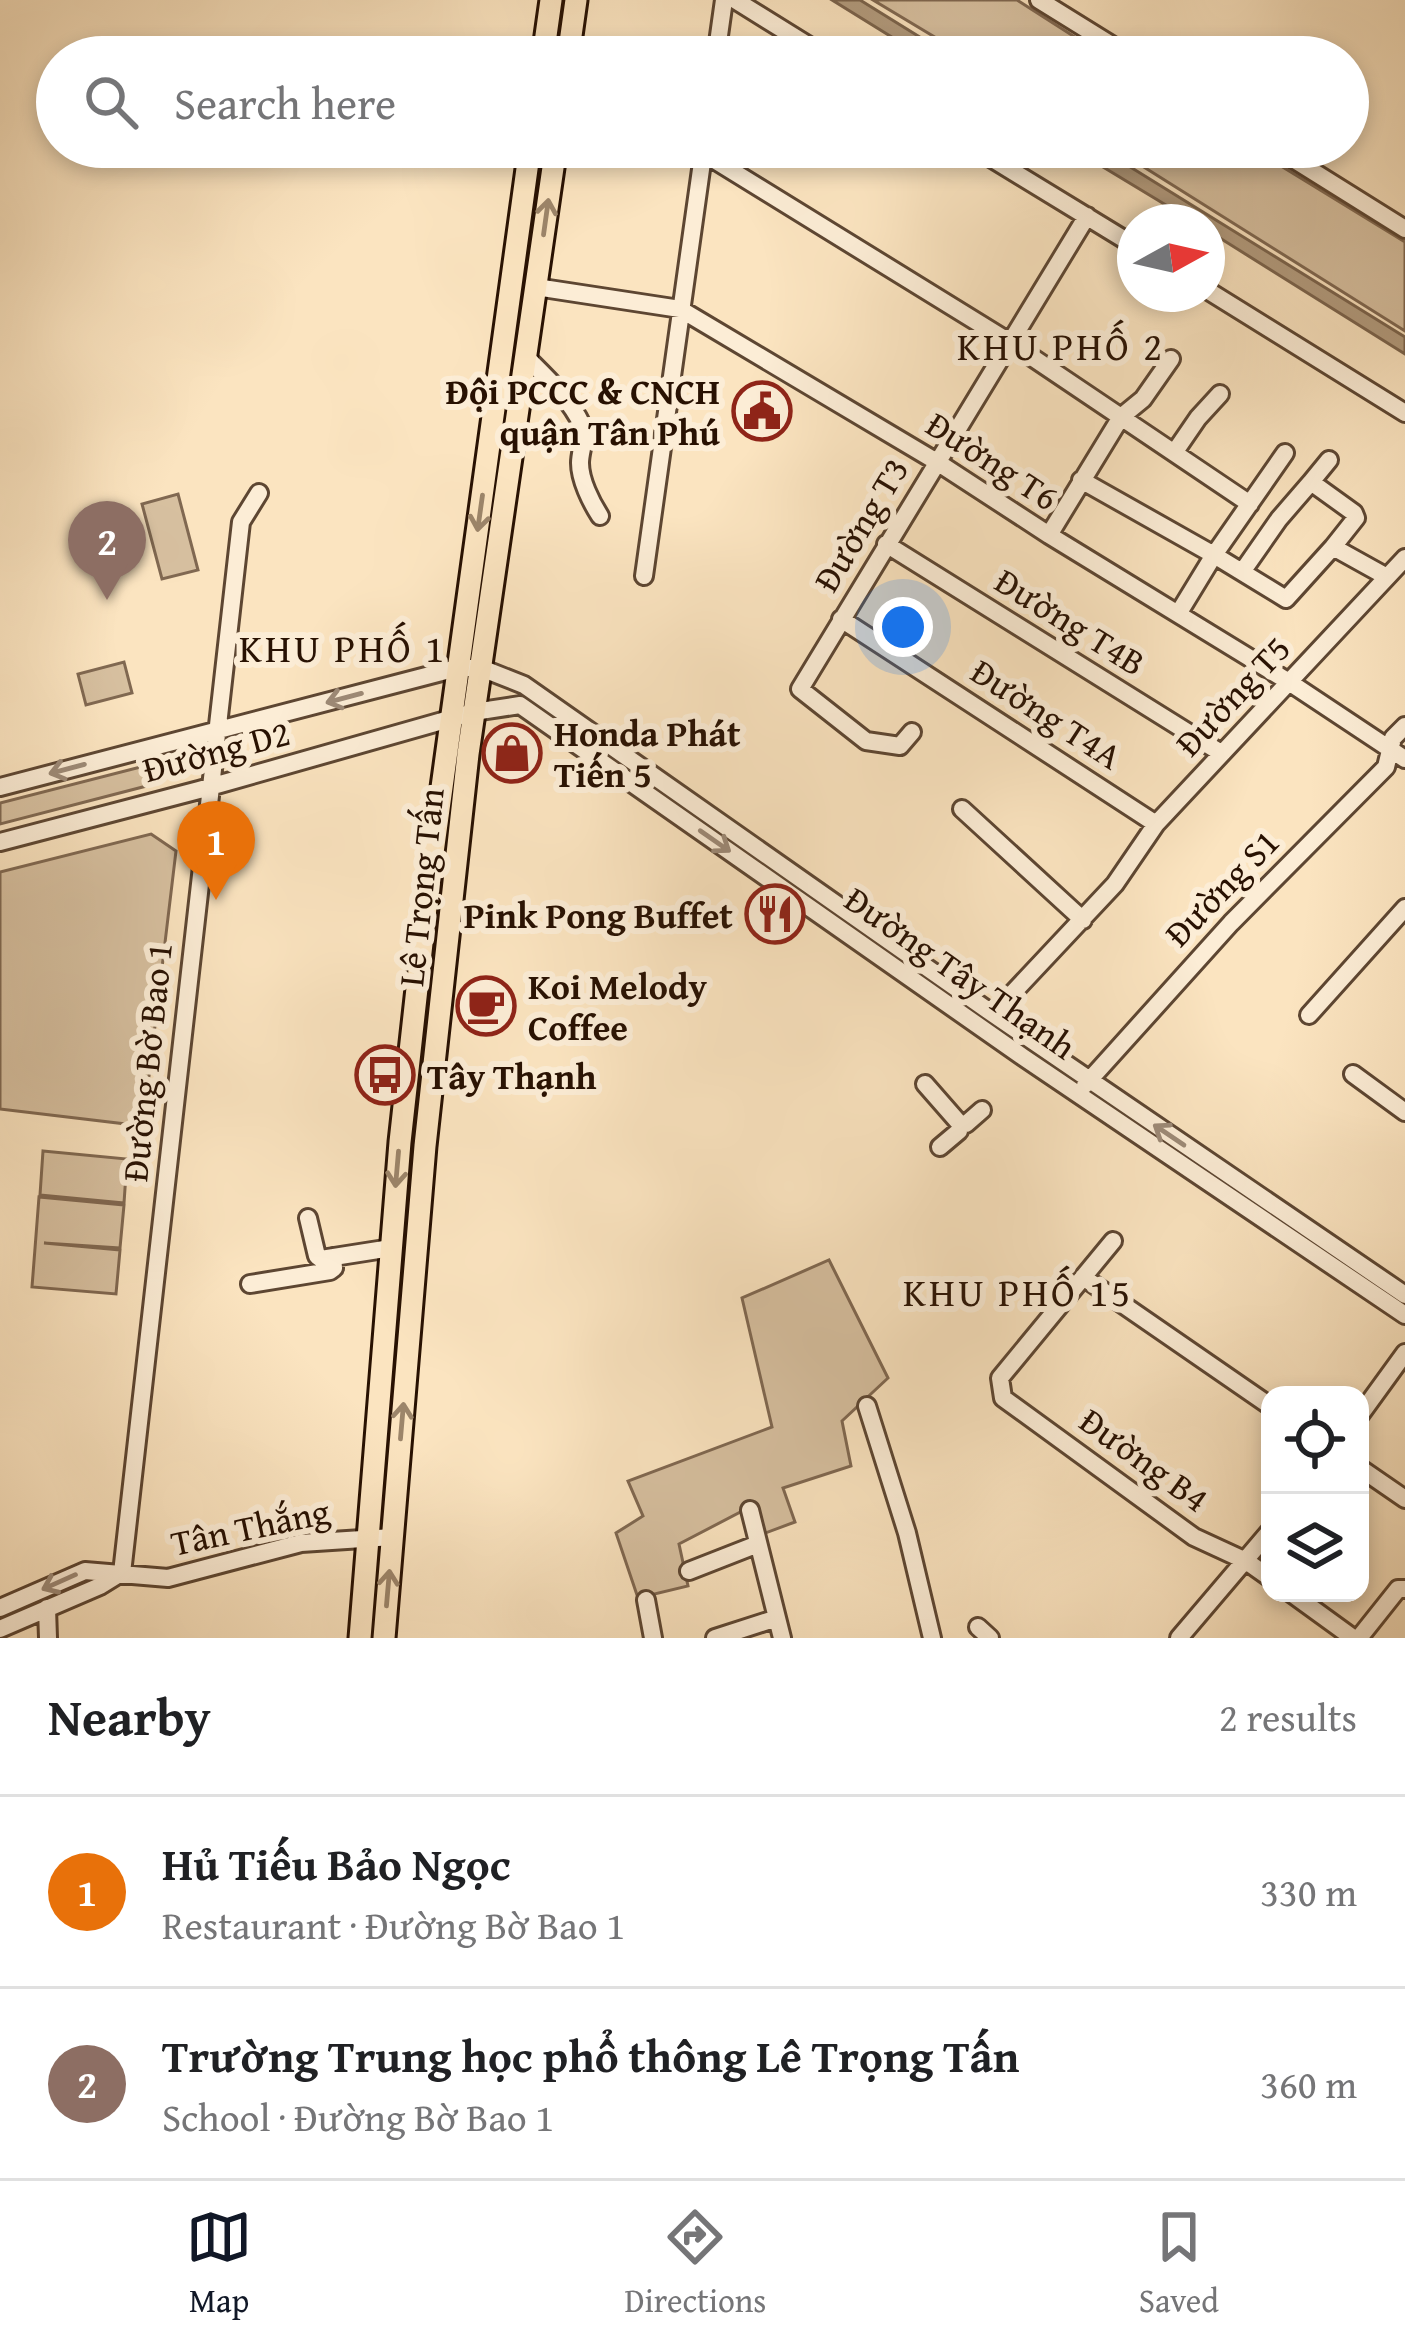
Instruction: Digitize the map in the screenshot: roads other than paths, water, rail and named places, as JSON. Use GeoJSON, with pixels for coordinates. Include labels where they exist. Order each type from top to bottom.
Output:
{"type":"FeatureCollection","features":[{"type":"Feature","properties":{"kind":"main road"},"geometry":{"type":"LineString","coordinates":[[546,36],[550,0]]}},
{"type":"Feature","properties":{"kind":"main road"},"geometry":{"type":"LineString","coordinates":[[571,36],[576,0]]}},
{"type":"Feature","properties":{"kind":"main road","name":"Lê Trọng Tấn"},"geometry":{"type":"LineString","coordinates":[[360,1638],[402,1119],[449,719],[527,168]]}},
{"type":"Feature","properties":{"kind":"main road","name":"Lê Trọng Tấn"},"geometry":{"type":"LineString","coordinates":[[384,1638],[425,1146],[474,712],[553,168]]}},
{"type":"Feature","properties":{"kind":"main road"},"geometry":{"type":"LineString","coordinates":[[512,284],[536,287]]}},
{"type":"Feature","properties":{"kind":"street"},"geometry":{"type":"LineString","coordinates":[[719,36],[724,0]]}},
{"type":"Feature","properties":{"kind":"street"},"geometry":{"type":"LineString","coordinates":[[735,0],[793,36]]}},
{"type":"Feature","properties":{"kind":"street"},"geometry":{"type":"LineString","coordinates":[[1039,0],[1097,36]]}},
{"type":"Feature","properties":{"kind":"street"},"geometry":{"type":"LineString","coordinates":[[644,576],[701,168]]}},
{"type":"Feature","properties":{"kind":"street"},"geometry":{"type":"LineString","coordinates":[[733,168],[1011,343],[1250,504]]}},
{"type":"Feature","properties":{"kind":"street"},"geometry":{"type":"LineString","coordinates":[[1008,168],[1117,235]]}},
{"type":"Feature","properties":{"kind":"street"},"geometry":{"type":"LineString","coordinates":[[1308,168],[1405,229]]}},
{"type":"Feature","properties":{"kind":"street","name":"Đường T3"},"geometry":{"type":"LineString","coordinates":[[912,732],[900,746],[866,741],[800,689],[1087,216]]}},
{"type":"Feature","properties":{"kind":"street","name":"Đường T6"},"geometry":{"type":"LineString","coordinates":[[536,287],[680,309],[937,462],[1398,754]]}},
{"type":"Feature","properties":{"kind":"street"},"geometry":{"type":"LineString","coordinates":[[1225,301],[1405,412]]}},
{"type":"Feature","properties":{"kind":"street"},"geometry":{"type":"LineString","coordinates":[[526,358],[550,380],[583,427],[580,464],[600,516]]}},
{"type":"Feature","properties":{"kind":"street"},"geometry":{"type":"LineString","coordinates":[[1048,535],[1121,417],[1143,399],[1171,359]]}},
{"type":"Feature","properties":{"kind":"street"},"geometry":{"type":"LineString","coordinates":[[1174,453],[1220,394]]}},
{"type":"Feature","properties":{"kind":"street"},"geometry":{"type":"LineString","coordinates":[[1178,614],[1285,453]]}},
{"type":"Feature","properties":{"kind":"street"},"geometry":{"type":"LineString","coordinates":[[1243,572],[1279,519],[1329,460]]}},
{"type":"Feature","properties":{"kind":"street"},"geometry":{"type":"LineString","coordinates":[[1081,479],[1286,599],[1356,518],[1311,482]]}},
{"type":"Feature","properties":{"kind":"street","name":"Đường Bờ Bao 1"},"geometry":{"type":"LineString","coordinates":[[122,1573],[241,522],[259,493]]}},
{"type":"Feature","properties":{"kind":"street","name":"Đường T4B"},"geometry":{"type":"LineString","coordinates":[[886,544],[1221,753]]}},
{"type":"Feature","properties":{"kind":"street"},"geometry":{"type":"LineString","coordinates":[[1333,547],[1387,578]]}},
{"type":"Feature","properties":{"kind":"street","name":"Đường T5"},"geometry":{"type":"LineString","coordinates":[[993,1014],[1115,884],[1156,824],[1405,558]]}},
{"type":"Feature","properties":{"kind":"street","name":"Đường T4A"},"geometry":{"type":"LineString","coordinates":[[841,619],[1156,824]]}},
{"type":"Feature","properties":{"kind":"street"},"geometry":{"type":"LineString","coordinates":[[457,668],[474,712]]}},
{"type":"Feature","properties":{"kind":"street","name":"Đường D2"},"geometry":{"type":"LineString","coordinates":[[0,787],[457,668],[482,668]]}},
{"type":"Feature","properties":{"kind":"street","name":"Đường Tây Thạnh"},"geometry":{"type":"LineString","coordinates":[[482,668],[524,685],[993,1014],[1084,1087],[1405,1315]]}},
{"type":"Feature","properties":{"kind":"street","name":"Đường Tây Thạnh"},"geometry":{"type":"LineString","coordinates":[[449,719],[520,705],[1084,1087],[1405,1295]]}},
{"type":"Feature","properties":{"kind":"street","name":"Đường D2"},"geometry":{"type":"LineString","coordinates":[[0,842],[449,719]]}},
{"type":"Feature","properties":{"kind":"street","name":"Đường S1"},"geometry":{"type":"LineString","coordinates":[[1084,1087],[1231,922],[1398,754],[1393,738],[1405,726]]}},
{"type":"Feature","properties":{"kind":"street"},"geometry":{"type":"LineString","coordinates":[[962,809],[1083,920]]}},
{"type":"Feature","properties":{"kind":"street"},"geometry":{"type":"LineString","coordinates":[[1309,1015],[1405,908]]}},
{"type":"Feature","properties":{"kind":"street"},"geometry":{"type":"LineString","coordinates":[[1353,1074],[1405,1112]]}},
{"type":"Feature","properties":{"kind":"street"},"geometry":{"type":"LineString","coordinates":[[925,1084],[960,1124],[982,1110]]}},
{"type":"Feature","properties":{"kind":"street"},"geometry":{"type":"LineString","coordinates":[[940,1147],[959,1131],[960,1124]]}},
{"type":"Feature","properties":{"kind":"street"},"geometry":{"type":"LineString","coordinates":[[308,1218],[321,1259],[391,1248]]}},
{"type":"Feature","properties":{"kind":"street"},"geometry":{"type":"LineString","coordinates":[[1113,1241],[1083,1277],[1261,1400]]}},
{"type":"Feature","properties":{"kind":"street"},"geometry":{"type":"LineString","coordinates":[[250,1284],[330,1271],[333,1257]]}},
{"type":"Feature","properties":{"kind":"street","name":"Đường B4"},"geometry":{"type":"LineString","coordinates":[[1083,1277],[1000,1378],[1004,1398],[1194,1537],[1261,1572]]}},
{"type":"Feature","properties":{"kind":"street"},"geometry":{"type":"LineString","coordinates":[[1369,1402],[1405,1352]]}},
{"type":"Feature","properties":{"kind":"street"},"geometry":{"type":"LineString","coordinates":[[867,1406],[908,1533],[932,1638]]}},
{"type":"Feature","properties":{"kind":"street"},"geometry":{"type":"LineString","coordinates":[[1369,1474],[1405,1499]]}},
{"type":"Feature","properties":{"kind":"street"},"geometry":{"type":"LineString","coordinates":[[750,1510],[782,1638]]}},
{"type":"Feature","properties":{"kind":"street","name":"Tân Thắng"},"geometry":{"type":"LineString","coordinates":[[0,1608],[85,1571],[168,1578],[301,1543],[393,1537]]}},
{"type":"Feature","properties":{"kind":"street"},"geometry":{"type":"LineString","coordinates":[[1179,1638],[1261,1542]]}},
{"type":"Feature","properties":{"kind":"street"},"geometry":{"type":"LineString","coordinates":[[689,1571],[758,1544]]}},
{"type":"Feature","properties":{"kind":"street","name":"Tân Thắng"},"geometry":{"type":"LineString","coordinates":[[0,1630],[122,1573]]}},
{"type":"Feature","properties":{"kind":"street"},"geometry":{"type":"LineString","coordinates":[[1304,1602],[1356,1638],[1398,1588],[1405,1589]]}},
{"type":"Feature","properties":{"kind":"street"},"geometry":{"type":"LineString","coordinates":[[646,1600],[653,1638]]}},
{"type":"Feature","properties":{"kind":"street"},"geometry":{"type":"LineString","coordinates":[[47,1608],[49,1638]]}},
{"type":"Feature","properties":{"kind":"street"},"geometry":{"type":"LineString","coordinates":[[715,1638],[777,1618]]}},
{"type":"Feature","properties":{"kind":"place","name":"Đội PCCC & CNCH quận Tân Phú"},"geometry":{"type":"Point","coordinates":[762,411]}},
{"type":"Feature","properties":{"kind":"place","name":"Trường Trung học phổ thông Lê Trọng Tấn"},"geometry":{"type":"Point","coordinates":[107,600]}},
{"type":"Feature","properties":{"kind":"place","name":"Honda Phát Tiến 5"},"geometry":{"type":"Point","coordinates":[512,753]}},
{"type":"Feature","properties":{"kind":"place","name":"Hủ Tiếu Bảo Ngọc"},"geometry":{"type":"Point","coordinates":[216,900]}},
{"type":"Feature","properties":{"kind":"place","name":"Pink Pong Buffet"},"geometry":{"type":"Point","coordinates":[775,914]}},
{"type":"Feature","properties":{"kind":"place","name":"Koi Melody Coffee"},"geometry":{"type":"Point","coordinates":[486,1006]}},
{"type":"Feature","properties":{"kind":"place","name":"Tây Thạnh"},"geometry":{"type":"Point","coordinates":[385,1075]}},
{"type":"Feature","properties":{"kind":"district","name":"KHU PHỐ 2"},"geometry":{"type":"Point","coordinates":[1061,345]}},
{"type":"Feature","properties":{"kind":"district","name":"KHU PHỐ 1"},"geometry":{"type":"Point","coordinates":[343,647]}},
{"type":"Feature","properties":{"kind":"district","name":"KHU PHỐ 15"},"geometry":{"type":"Point","coordinates":[1018,1291]}}]}
